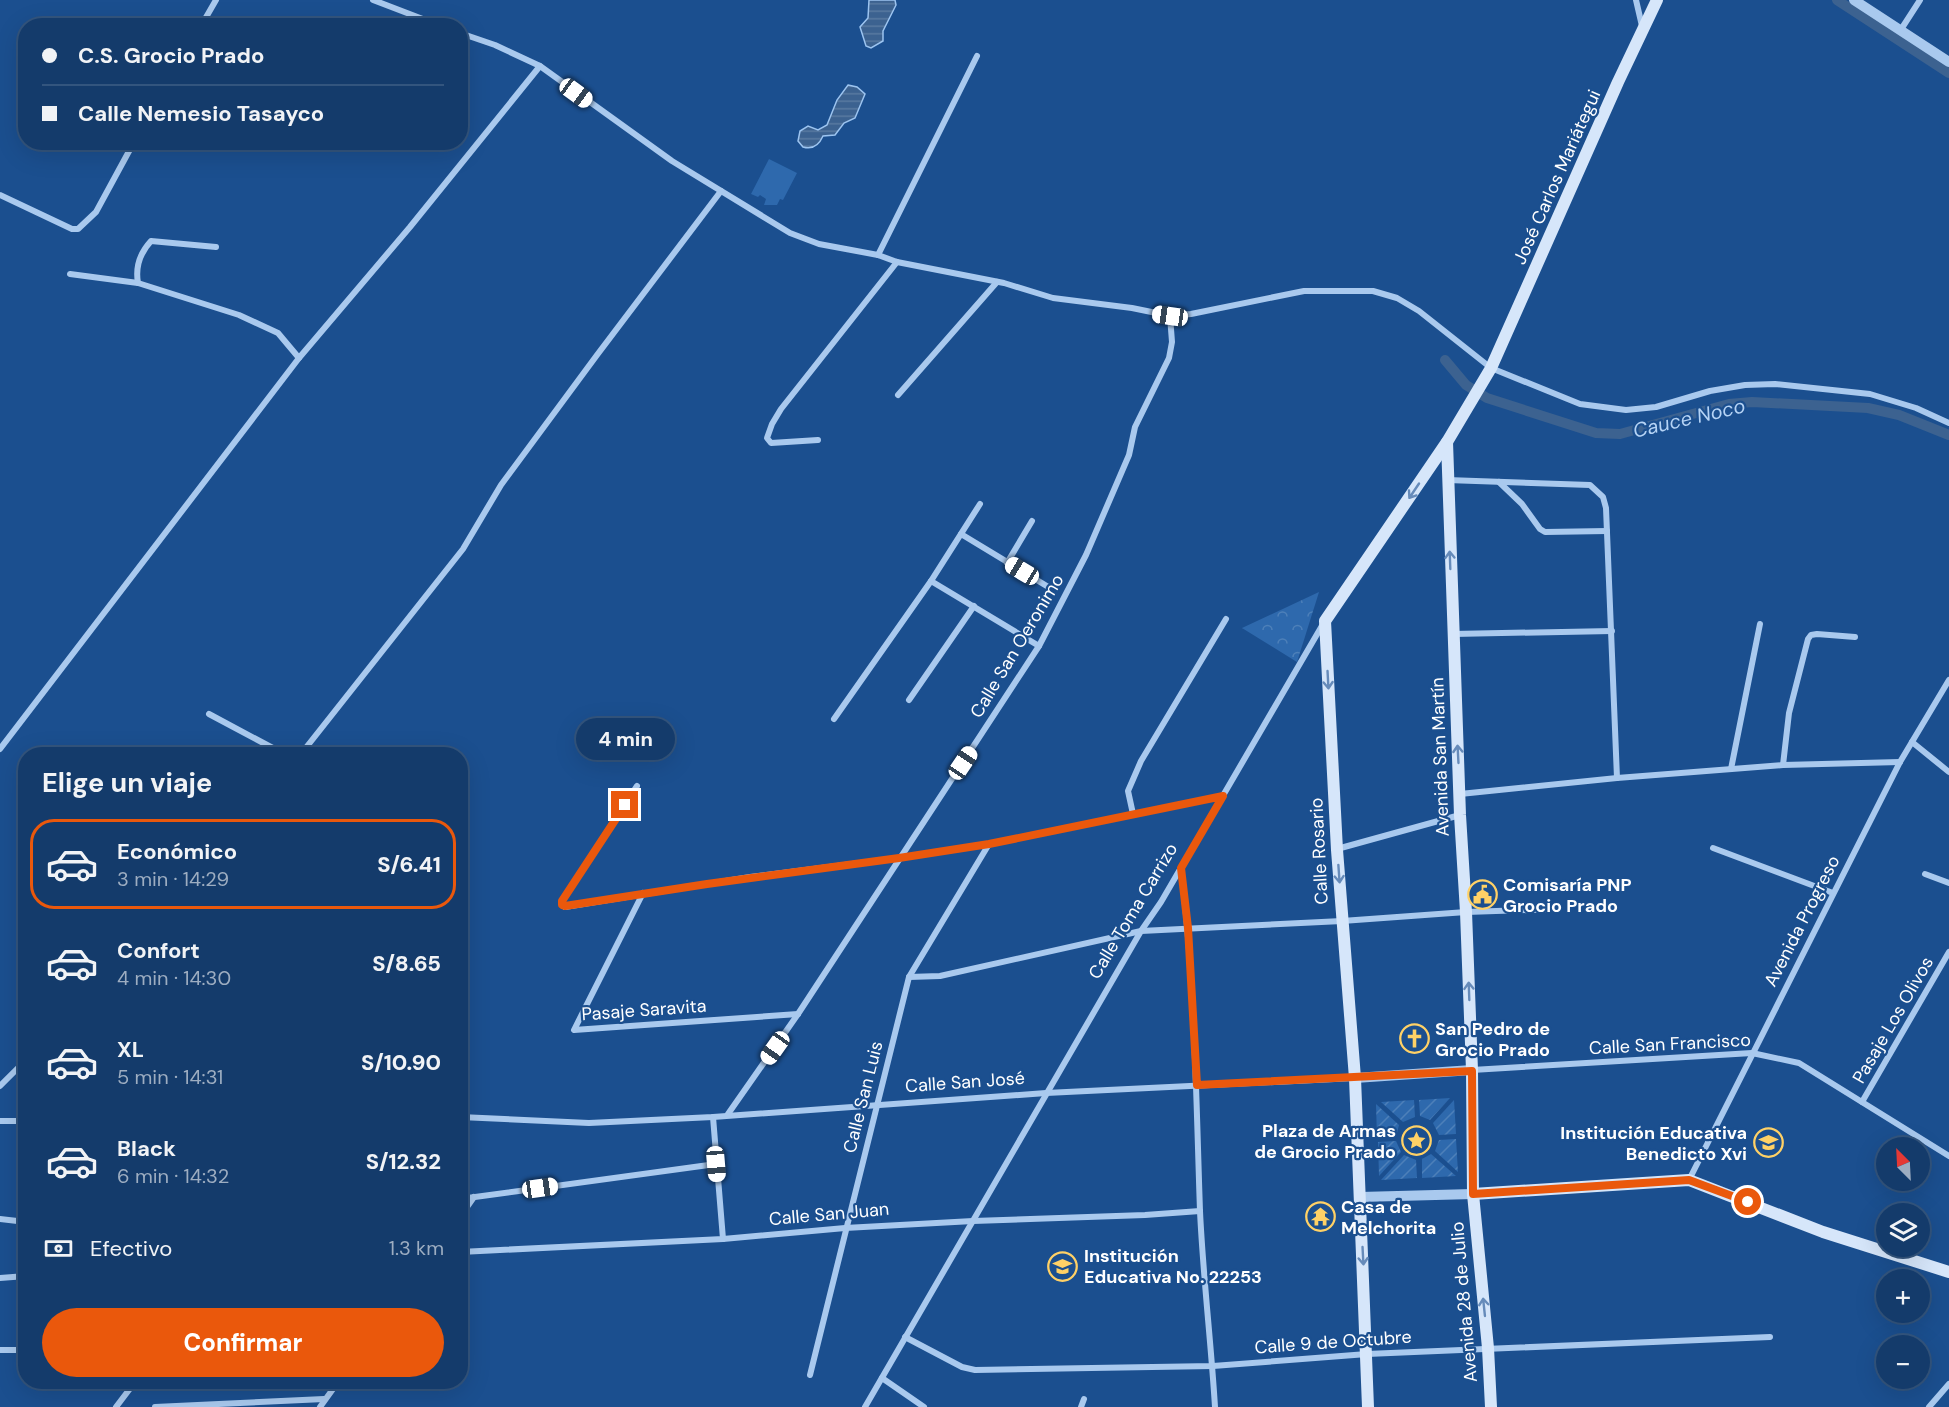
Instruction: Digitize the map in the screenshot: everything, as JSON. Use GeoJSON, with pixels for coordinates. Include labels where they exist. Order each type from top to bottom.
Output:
{"type":"FeatureCollection","features":[{"type":"Feature","properties":{"kind":"main road","name":"José Carlos Mariátegui"},"geometry":{"type":"LineString","coordinates":[[1476,393],[1491,368],[1657,0]]}},
{"type":"Feature","properties":{"kind":"main road","name":"Calle Toma Carrizo"},"geometry":{"type":"LineString","coordinates":[[1325,621],[1447,442],[1476,393]]}},
{"type":"Feature","properties":{"kind":"main road","name":"Avenida San Martín"},"geometry":{"type":"LineString","coordinates":[[1447,442],[1460,815],[1472,1071]]}},
{"type":"Feature","properties":{"kind":"main road","name":"Calle Rosario"},"geometry":{"type":"LineString","coordinates":[[1325,621],[1337,850],[1355,1078],[1368,1407]]}},
{"type":"Feature","properties":{"kind":"main road","name":"Avenida 28 de Julio"},"geometry":{"type":"LineString","coordinates":[[1472,1071],[1473,1194],[1488,1348],[1491,1407]]}},
{"type":"Feature","properties":{"kind":"main road"},"geometry":{"type":"LineString","coordinates":[[1473,1194],[1689,1180],[1823,1232],[1949,1272]]}},
{"type":"Feature","properties":{"kind":"street"},"geometry":{"type":"LineString","coordinates":[[206,18],[216,0]]}},
{"type":"Feature","properties":{"kind":"street"},"geometry":{"type":"LineString","coordinates":[[373,0],[420,18]]}},
{"type":"Feature","properties":{"kind":"street"},"geometry":{"type":"LineString","coordinates":[[1636,0],[1642,30]]}},
{"type":"Feature","properties":{"kind":"street"},"geometry":{"type":"LineString","coordinates":[[1854,0],[1949,62]]}},
{"type":"Feature","properties":{"kind":"street"},"geometry":{"type":"LineString","coordinates":[[1900,31],[1920,0]]}},
{"type":"Feature","properties":{"kind":"street"},"geometry":{"type":"LineString","coordinates":[[468,36],[495,45],[540,66],[672,161],[790,233],[819,244],[997,282],[1053,298],[1132,308],[1170,316],[1191,314],[1304,291],[1373,291],[1396,298],[1419,311],[1491,368],[1580,404],[1626,410],[1656,407],[1710,391],[1775,384],[1870,394],[1916,408],[1949,423]]}},
{"type":"Feature","properties":{"kind":"street"},"geometry":{"type":"LineString","coordinates":[[878,255],[977,56]]}},
{"type":"Feature","properties":{"kind":"street"},"geometry":{"type":"LineString","coordinates":[[0,749],[299,358],[410,227],[540,66]]}},
{"type":"Feature","properties":{"kind":"street"},"geometry":{"type":"LineString","coordinates":[[0,195],[72,229],[78,229],[96,212],[130,150]]}},
{"type":"Feature","properties":{"kind":"street"},"geometry":{"type":"LineString","coordinates":[[307,747],[463,549],[501,485],[721,191]]}},
{"type":"Feature","properties":{"kind":"street"},"geometry":{"type":"LineString","coordinates":[[138,283],[136,273],[138,261],[151,241],[216,248]]}},
{"type":"Feature","properties":{"kind":"street"},"geometry":{"type":"LineString","coordinates":[[818,440],[771,443],[767,435],[781,409],[897,262]]}},
{"type":"Feature","properties":{"kind":"street"},"geometry":{"type":"LineString","coordinates":[[70,274],[138,283],[239,315],[278,333],[299,358]]}},
{"type":"Feature","properties":{"kind":"street"},"geometry":{"type":"LineString","coordinates":[[898,395],[997,282]]}},
{"type":"Feature","properties":{"kind":"street","name":"Calle San Oeronimo"},"geometry":{"type":"LineString","coordinates":[[728,1114],[798,1014],[1039,646],[1086,555],[1129,455],[1134,427],[1169,358],[1172,346],[1170,316]]}},
{"type":"Feature","properties":{"kind":"street"},"geometry":{"type":"LineString","coordinates":[[1448,480],[1590,485],[1603,497],[1606,508],[1617,778]]}},
{"type":"Feature","properties":{"kind":"street"},"geometry":{"type":"LineString","coordinates":[[1498,482],[1522,504],[1540,529],[1545,532],[1607,531]]}},
{"type":"Feature","properties":{"kind":"street"},"geometry":{"type":"LineString","coordinates":[[834,719],[931,581],[980,504]]}},
{"type":"Feature","properties":{"kind":"street"},"geometry":{"type":"LineString","coordinates":[[1007,563],[1032,520]]}},
{"type":"Feature","properties":{"kind":"street"},"geometry":{"type":"LineString","coordinates":[[961,534],[1050,588]]}},
{"type":"Feature","properties":{"kind":"street"},"geometry":{"type":"LineString","coordinates":[[931,581],[1039,646]]}},
{"type":"Feature","properties":{"kind":"street"},"geometry":{"type":"LineString","coordinates":[[909,700],[974,606]]}},
{"type":"Feature","properties":{"kind":"street"},"geometry":{"type":"LineString","coordinates":[[1133,814],[1128,791],[1141,761],[1226,620]]}},
{"type":"Feature","properties":{"kind":"street","name":"Calle Toma Carrizo"},"geometry":{"type":"LineString","coordinates":[[865,1407],[1046,1093],[1141,931],[1161,902],[1325,621]]}},
{"type":"Feature","properties":{"kind":"street"},"geometry":{"type":"LineString","coordinates":[[1731,769],[1760,624]]}},
{"type":"Feature","properties":{"kind":"street"},"geometry":{"type":"LineString","coordinates":[[1453,634],[1612,631]]}},
{"type":"Feature","properties":{"kind":"street"},"geometry":{"type":"LineString","coordinates":[[1783,765],[1789,713],[1808,639],[1811,635],[1816,634],[1855,637]]}},
{"type":"Feature","properties":{"kind":"street","name":"Avenida Progreso"},"geometry":{"type":"LineString","coordinates":[[1689,1180],[1900,762],[1949,680]]}},
{"type":"Feature","properties":{"kind":"street"},"geometry":{"type":"LineString","coordinates":[[209,714],[271,747]]}},
{"type":"Feature","properties":{"kind":"street"},"geometry":{"type":"LineString","coordinates":[[1912,742],[1949,772]]}},
{"type":"Feature","properties":{"kind":"street"},"geometry":{"type":"LineString","coordinates":[[1460,794],[1617,778],[1783,765],[1900,762]]}},
{"type":"Feature","properties":{"kind":"street"},"geometry":{"type":"LineString","coordinates":[[637,786],[562,901],[562,905],[989,844],[1223,796]]}},
{"type":"Feature","properties":{"kind":"street"},"geometry":{"type":"LineString","coordinates":[[1337,850],[1460,815]]}},
{"type":"Feature","properties":{"kind":"street","name":"Calle San Luis"},"geometry":{"type":"LineString","coordinates":[[810,1375],[909,977],[989,844]]}},
{"type":"Feature","properties":{"kind":"street"},"geometry":{"type":"LineString","coordinates":[[1713,848],[1833,893]]}},
{"type":"Feature","properties":{"kind":"street"},"geometry":{"type":"LineString","coordinates":[[1181,868],[1188,928],[1197,1085],[1203,1269],[1215,1407]]}},
{"type":"Feature","properties":{"kind":"street"},"geometry":{"type":"LineString","coordinates":[[1925,874],[1949,883]]}},
{"type":"Feature","properties":{"kind":"street","name":"Pasaje Saravita"},"geometry":{"type":"LineString","coordinates":[[643,893],[574,1030],[798,1014]]}},
{"type":"Feature","properties":{"kind":"street"},"geometry":{"type":"LineString","coordinates":[[909,977],[940,976],[1141,931],[1466,912],[1558,909]]}},
{"type":"Feature","properties":{"kind":"street","name":"Pasaje Los Olivos"},"geometry":{"type":"LineString","coordinates":[[1862,1102],[1949,952]]}},
{"type":"Feature","properties":{"kind":"street","name":"Calle San Francisco"},"geometry":{"type":"LineString","coordinates":[[1472,1071],[1752,1053],[1799,1063],[1949,1156]]}},
{"type":"Feature","properties":{"kind":"street"},"geometry":{"type":"LineString","coordinates":[[0,1086],[18,1068]]}},
{"type":"Feature","properties":{"kind":"street","name":"Calle San José"},"geometry":{"type":"LineString","coordinates":[[468,1117],[589,1123],[713,1117],[728,1114],[1046,1093],[1472,1071]]}},
{"type":"Feature","properties":{"kind":"street"},"geometry":{"type":"LineString","coordinates":[[713,1117],[723,1239]]}},
{"type":"Feature","properties":{"kind":"street"},"geometry":{"type":"LineString","coordinates":[[0,1121],[18,1121]]}},
{"type":"Feature","properties":{"kind":"street"},"geometry":{"type":"LineString","coordinates":[[468,1197],[716,1164]]}},
{"type":"Feature","properties":{"kind":"street"},"geometry":{"type":"LineString","coordinates":[[1360,1197],[1473,1194]]}},
{"type":"Feature","properties":{"kind":"street"},"geometry":{"type":"LineString","coordinates":[[468,1205],[474,1197]]}},
{"type":"Feature","properties":{"kind":"street","name":"Calle San Juan"},"geometry":{"type":"LineString","coordinates":[[468,1252],[723,1239],[845,1228],[1200,1211]]}},
{"type":"Feature","properties":{"kind":"street"},"geometry":{"type":"LineString","coordinates":[[0,1219],[18,1221]]}},
{"type":"Feature","properties":{"kind":"street"},"geometry":{"type":"LineString","coordinates":[[0,1278],[18,1276]]}},
{"type":"Feature","properties":{"kind":"street","name":"Calle 9 de Octubre"},"geometry":{"type":"LineString","coordinates":[[905,1337],[962,1367],[975,1370],[1213,1366],[1367,1353],[1770,1337]]}},
{"type":"Feature","properties":{"kind":"street"},"geometry":{"type":"LineString","coordinates":[[0,1350],[18,1350]]}},
{"type":"Feature","properties":{"kind":"street"},"geometry":{"type":"LineString","coordinates":[[882,1378],[924,1407]]}},
{"type":"Feature","properties":{"kind":"street"},"geometry":{"type":"LineString","coordinates":[[1929,1407],[1949,1384]]}},
{"type":"Feature","properties":{"kind":"street"},"geometry":{"type":"LineString","coordinates":[[116,1407],[130,1389]]}},
{"type":"Feature","properties":{"kind":"street"},"geometry":{"type":"LineString","coordinates":[[320,1407],[332,1389]]}},
{"type":"Feature","properties":{"kind":"street"},"geometry":{"type":"LineString","coordinates":[[155,1407],[324,1399]]}},
{"type":"Feature","properties":{"kind":"street"},"geometry":{"type":"LineString","coordinates":[[1081,1407],[1084,1399]]}},
{"type":"Feature","properties":{"kind":"green space"},"geometry":{"type":"Polygon","coordinates":[[[769,159],[797,173],[783,200],[780,199],[777,205],[764,205],[766,199],[760,195],[758,197],[751,194],[769,159]]]}},
{"type":"Feature","properties":{"kind":"green space"},"geometry":{"type":"Polygon","coordinates":[[[1319,592],[1297,662],[1242,628],[1319,592]]]}},
{"type":"Feature","properties":{"kind":"green space"},"geometry":{"type":"Polygon","coordinates":[[[1450,1098],[1430,1120],[1420,1116],[1419,1100],[1450,1098]]]}},
{"type":"Feature","properties":{"kind":"green space"},"geometry":{"type":"Polygon","coordinates":[[[1414,1100],[1415,1117],[1403,1122],[1381,1102],[1414,1100]]]}},
{"type":"Feature","properties":{"kind":"green space"},"geometry":{"type":"Polygon","coordinates":[[[1454,1100],[1456,1134],[1439,1135],[1433,1123],[1454,1100]]]}},
{"type":"Feature","properties":{"kind":"green space"},"geometry":{"type":"Polygon","coordinates":[[[1376,1104],[1399,1125],[1396,1137],[1377,1138],[1376,1104]]]}},
{"type":"Feature","properties":{"kind":"green space"},"geometry":{"type":"Polygon","coordinates":[[[1456,1139],[1458,1172],[1435,1151],[1439,1140],[1456,1139]]]}},
{"type":"Feature","properties":{"kind":"green space"},"geometry":{"type":"Polygon","coordinates":[[[1396,1141],[1401,1152],[1379,1176],[1378,1142],[1396,1141]]]}},
{"type":"Feature","properties":{"kind":"green space"},"geometry":{"type":"Polygon","coordinates":[[[1431,1154],[1456,1176],[1422,1178],[1422,1159],[1431,1154]]]}},
{"type":"Feature","properties":{"kind":"green space"},"geometry":{"type":"Polygon","coordinates":[[[1404,1155],[1416,1160],[1417,1178],[1381,1180],[1404,1155]]]}},
{"type":"Feature","properties":{"kind":"shaded area"},"geometry":{"type":"Polygon","coordinates":[[[869,0],[895,0],[896,5],[883,31],[883,41],[871,48],[866,46],[860,27],[868,18],[869,0]]]}},
{"type":"Feature","properties":{"kind":"shaded area"},"geometry":{"type":"Polygon","coordinates":[[[848,85],[857,87],[865,94],[855,118],[844,123],[835,135],[823,136],[813,147],[803,147],[798,141],[800,131],[808,126],[818,130],[827,125],[837,100],[848,85]]]}},
{"type":"Feature","properties":{"kind":"waterway"},"geometry":{"type":"LineString","coordinates":[[1837,0],[1949,73]]}},
{"type":"Feature","properties":{"kind":"waterway","name":"Cauce Noco"},"geometry":{"type":"LineString","coordinates":[[1445,360],[1466,385],[1487,398],[1596,433],[1620,434],[1729,404],[1752,402],[1868,408],[1899,415],[1949,435]]}},
{"type":"Feature","properties":{"kind":"place","name":"Comisaría PNP Grocio Prado"},"geometry":{"type":"Point","coordinates":[1482,895]}},
{"type":"Feature","properties":{"kind":"place","name":"San Pedro de Grocio Prado"},"geometry":{"type":"Point","coordinates":[1414,1039]}},
{"type":"Feature","properties":{"kind":"place","name":"Plaza de Armas de Grocio Prado"},"geometry":{"type":"Point","coordinates":[1417,1141]}},
{"type":"Feature","properties":{"kind":"place","name":"Institución Educativa Benedicto Xvi"},"geometry":{"type":"Point","coordinates":[1768,1143]}},
{"type":"Feature","properties":{"kind":"place","name":"Casa de Melchorita"},"geometry":{"type":"Point","coordinates":[1320,1217]}},
{"type":"Feature","properties":{"kind":"place","name":"Institución Educativa No. 22253"},"geometry":{"type":"Point","coordinates":[1063,1266]}},
{"type":"Feature","properties":{"kind":"route"},"geometry":{"type":"LineString","coordinates":[[625,805],[562,901],[562,905],[989,844],[1223,796],[1181,868],[1188,928],[1197,1085],[1472,1071],[1473,1194],[1689,1180],[1748,1202]]}}]}
